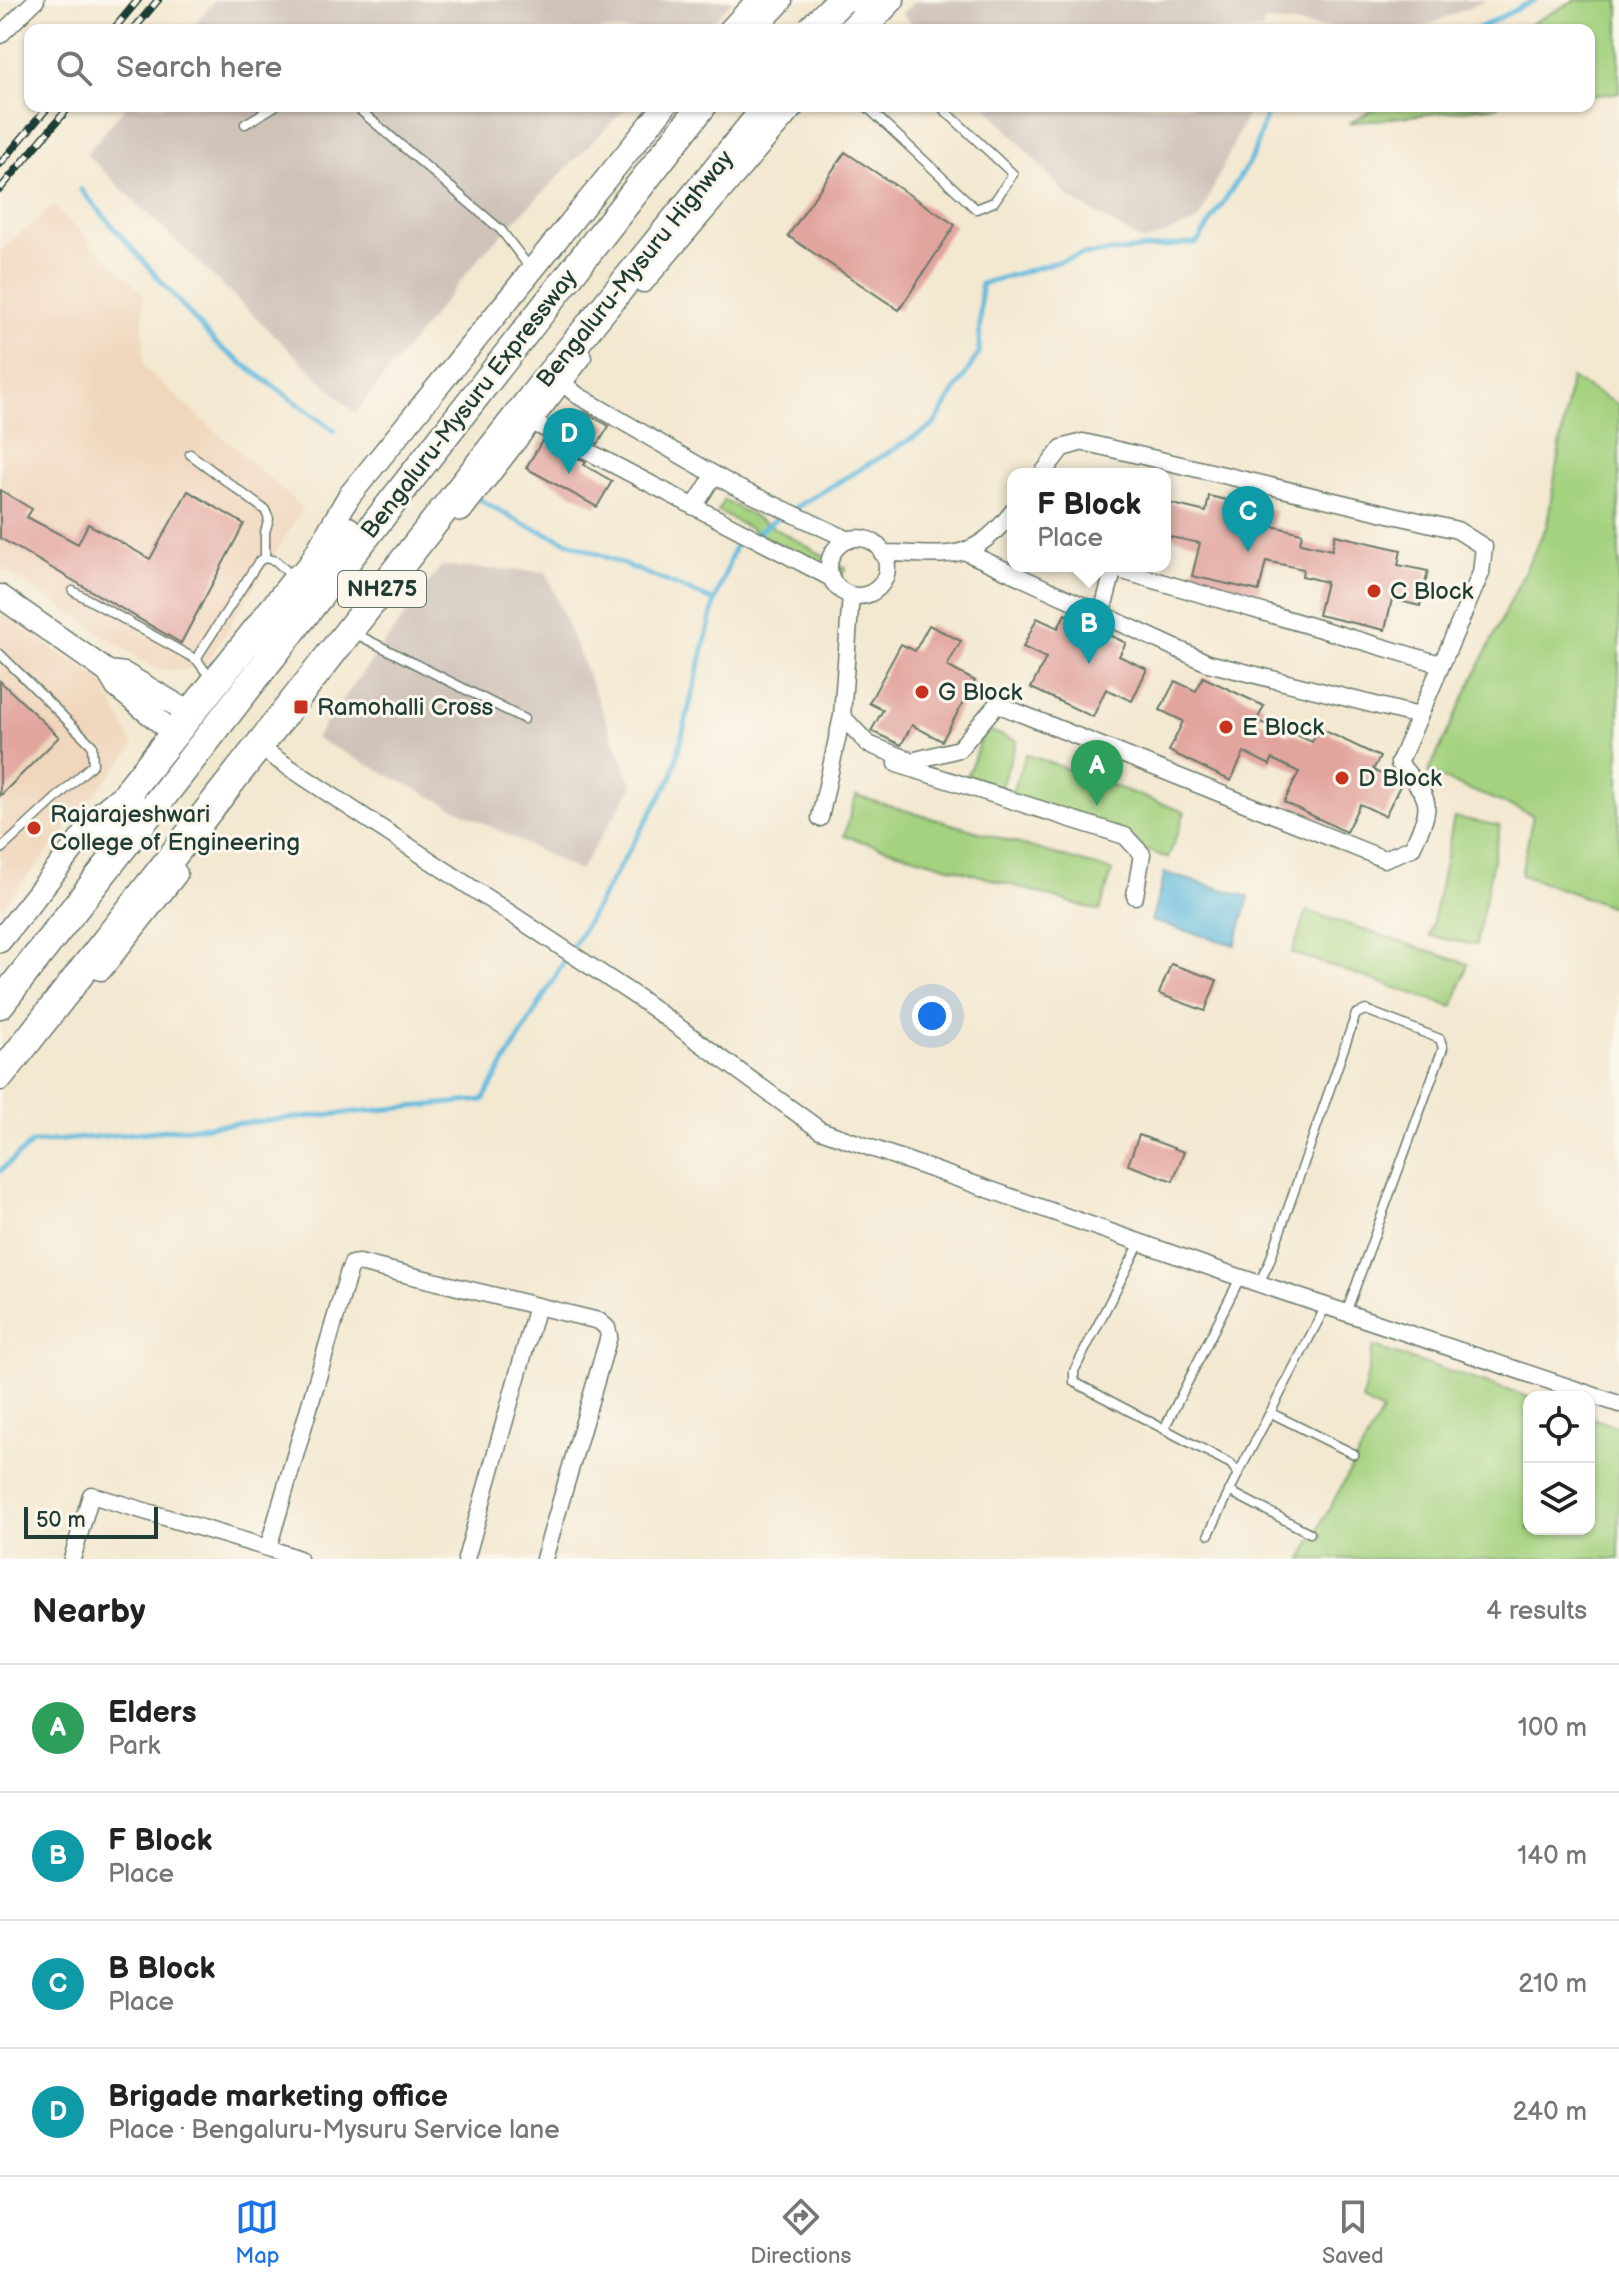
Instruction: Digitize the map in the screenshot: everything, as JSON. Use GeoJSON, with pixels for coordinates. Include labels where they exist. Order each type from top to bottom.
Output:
{"type":"FeatureCollection","features":[{"type":"Feature","properties":{"kind":"highway"},"geometry":{"type":"LineString","coordinates":[[755,24],[778,0]]}},
{"type":"Feature","properties":{"kind":"highway"},"geometry":{"type":"LineString","coordinates":[[772,24],[794,0]]}},
{"type":"Feature","properties":{"kind":"highway"},"geometry":{"type":"LineString","coordinates":[[824,24],[850,12]]}},
{"type":"Feature","properties":{"kind":"highway","name":"Bengaluru-Mysuru Expressway"},"geometry":{"type":"LineString","coordinates":[[0,973],[126,815],[131,788],[182,723],[206,671],[335,548],[590,208],[677,112]]}},
{"type":"Feature","properties":{"kind":"highway","name":"Bengaluru-Mysuru Expressway"},"geometry":{"type":"LineString","coordinates":[[0,1004],[697,112]]}},
{"type":"Feature","properties":{"kind":"highway","name":"NH275"},"geometry":{"type":"LineString","coordinates":[[0,1058],[740,112]]}},
{"type":"Feature","properties":{"kind":"highway","name":"Bengaluru-Mysuru Highway"},"geometry":{"type":"LineString","coordinates":[[0,1076],[552,372],[763,112]]}},
{"type":"Feature","properties":{"kind":"street"},"geometry":{"type":"LineString","coordinates":[[0,35],[36,0]]}},
{"type":"Feature","properties":{"kind":"street"},"geometry":{"type":"LineString","coordinates":[[736,24],[758,0]]}},
{"type":"Feature","properties":{"kind":"street"},"geometry":{"type":"LineString","coordinates":[[850,12],[893,0]]}},
{"type":"Feature","properties":{"kind":"street","name":"Bengaluru-Mysuru Expressway"},"geometry":{"type":"LineString","coordinates":[[302,577],[349,496],[530,269],[590,208],[661,112]]}},
{"type":"Feature","properties":{"kind":"street","name":"NH275"},"geometry":{"type":"LineString","coordinates":[[0,1095],[562,382],[737,168],[788,112]]}},
{"type":"Feature","properties":{"kind":"street"},"geometry":{"type":"LineString","coordinates":[[532,422],[831,578],[842,592],[860,596],[877,588],[886,571],[882,553],[868,540],[849,540],[734,486],[577,395],[562,382]]}},
{"type":"Feature","properties":{"kind":"street"},"geometry":{"type":"LineString","coordinates":[[842,716],[868,744],[912,761],[959,749],[997,704],[1384,859],[1412,848],[1428,815],[1425,794],[1399,763],[1481,573],[1484,547],[1457,530],[1083,442],[1062,448],[1047,468]]}},
{"type":"Feature","properties":{"kind":"street"},"geometry":{"type":"LineString","coordinates":[[694,507],[714,475]]}},
{"type":"Feature","properties":{"kind":"street"},"geometry":{"type":"LineString","coordinates":[[968,553],[996,533],[1007,519]]}},
{"type":"Feature","properties":{"kind":"street"},"geometry":{"type":"LineString","coordinates":[[996,533],[1007,536]]}},
{"type":"Feature","properties":{"kind":"street"},"geometry":{"type":"LineString","coordinates":[[831,578],[829,568],[834,551],[849,540]]}},
{"type":"Feature","properties":{"kind":"street"},"geometry":{"type":"LineString","coordinates":[[882,553],[968,553],[1007,570]]}},
{"type":"Feature","properties":{"kind":"street"},"geometry":{"type":"LineString","coordinates":[[1011,572],[1208,663],[1419,716]]}},
{"type":"Feature","properties":{"kind":"street"},"geometry":{"type":"LineString","coordinates":[[1102,612],[1109,572]]}},
{"type":"Feature","properties":{"kind":"street"},"geometry":{"type":"LineString","coordinates":[[1127,572],[1440,664]]}},
{"type":"Feature","properties":{"kind":"street"},"geometry":{"type":"LineString","coordinates":[[820,818],[842,716],[851,595]]}},
{"type":"Feature","properties":{"kind":"street"},"geometry":{"type":"LineString","coordinates":[[0,596],[108,672],[117,687],[182,723]]}},
{"type":"Feature","properties":{"kind":"street"},"geometry":{"type":"LineString","coordinates":[[868,744],[868,755],[1125,836],[1142,854],[1135,896]]}},
{"type":"Feature","properties":{"kind":"street"},"geometry":{"type":"LineString","coordinates":[[269,754],[626,989],[820,1130],[1240,1277],[1619,1404]]}},
{"type":"Feature","properties":{"kind":"street","name":"Bengaluru-Mysuru Expressway"},"geometry":{"type":"LineString","coordinates":[[0,941],[103,811],[131,788]]}},
{"type":"Feature","properties":{"kind":"street"},"geometry":{"type":"LineString","coordinates":[[268,1548],[352,1264],[599,1321],[607,1328],[609,1336],[544,1559]]}},
{"type":"Feature","properties":{"kind":"street"},"geometry":{"type":"LineString","coordinates":[[466,1559],[537,1306]]}},
{"type":"Feature","properties":{"kind":"street"},"geometry":{"type":"LineString","coordinates":[[72,1559],[91,1495],[299,1559]]}},
{"type":"Feature","properties":{"kind":"lane"},"geometry":{"type":"LineString","coordinates":[[245,124],[265,112]]}},
{"type":"Feature","properties":{"kind":"lane"},"geometry":{"type":"LineString","coordinates":[[362,112],[501,230],[530,269]]}},
{"type":"Feature","properties":{"kind":"lane"},"geometry":{"type":"LineString","coordinates":[[872,112],[976,209],[994,202],[1013,174],[946,112]]}},
{"type":"Feature","properties":{"kind":"lane"},"geometry":{"type":"LineString","coordinates":[[190,454],[265,510],[269,519],[263,544],[265,558]]}},
{"type":"Feature","properties":{"kind":"lane"},"geometry":{"type":"LineString","coordinates":[[265,558],[302,577]]}},
{"type":"Feature","properties":{"kind":"lane"},"geometry":{"type":"LineString","coordinates":[[73,591],[206,671],[254,568],[265,558]]}},
{"type":"Feature","properties":{"kind":"lane"},"geometry":{"type":"LineString","coordinates":[[360,636],[524,719]]}},
{"type":"Feature","properties":{"kind":"lane"},"geometry":{"type":"LineString","coordinates":[[0,654],[92,745],[95,754],[93,764],[0,850]]}},
{"type":"Feature","properties":{"kind":"lane"},"geometry":{"type":"LineString","coordinates":[[1258,1283],[1269,1263],[1356,1014],[1366,1010],[1440,1039],[1443,1048],[1346,1313]]}},
{"type":"Feature","properties":{"kind":"lane"},"geometry":{"type":"LineString","coordinates":[[1140,1242],[1074,1371],[1074,1382],[1231,1464],[1238,1474]]}},
{"type":"Feature","properties":{"kind":"lane"},"geometry":{"type":"LineString","coordinates":[[1164,1429],[1240,1277]]}},
{"type":"Feature","properties":{"kind":"lane"},"geometry":{"type":"LineString","coordinates":[[1209,1534],[1326,1306]]}},
{"type":"Feature","properties":{"kind":"lane"},"geometry":{"type":"LineString","coordinates":[[1271,1413],[1354,1454]]}},
{"type":"Feature","properties":{"kind":"lane"},"geometry":{"type":"LineString","coordinates":[[1229,1491],[1310,1533]]}},
{"type":"Feature","properties":{"kind":"shaded area"},"geometry":{"type":"Polygon","coordinates":[[[215,0],[733,0],[710,24],[195,24],[215,0]]]}},
{"type":"Feature","properties":{"kind":"shaded area"},"geometry":{"type":"Polygon","coordinates":[[[917,0],[1487,0],[1430,24],[1291,24],[1264,21],[1264,24],[912,24],[902,13],[917,0]]]}},
{"type":"Feature","properties":{"kind":"shaded area"},"geometry":{"type":"Polygon","coordinates":[[[121,112],[622,112],[483,253],[355,413],[86,154],[121,112]]]}},
{"type":"Feature","properties":{"kind":"shaded area"},"geometry":{"type":"Polygon","coordinates":[[[991,112],[1248,112],[1198,221],[1144,242],[1068,197],[991,112]]]}},
{"type":"Feature","properties":{"kind":"shaded area"},"geometry":{"type":"Polygon","coordinates":[[[53,206],[143,293],[144,368],[303,508],[206,665],[186,670],[157,670],[0,567],[0,251],[53,206]]]}},
{"type":"Feature","properties":{"kind":"shaded area"},"geometry":{"type":"Polygon","coordinates":[[[441,566],[546,572],[633,787],[579,871],[315,738],[441,566]]]}},
{"type":"Feature","properties":{"kind":"shaded area","name":"Rajarajeshwari College of Engineering"},"geometry":{"type":"Polygon","coordinates":[[[0,612],[103,682],[134,747],[0,910],[0,612]]]}},
{"type":"Feature","properties":{"kind":"green space"},"geometry":{"type":"Polygon","coordinates":[[[1575,0],[1619,0],[1619,92],[1595,95],[1595,24],[1531,24],[1575,0]]]}},
{"type":"Feature","properties":{"kind":"green space"},"geometry":{"type":"Polygon","coordinates":[[[1369,112],[1446,112],[1349,123],[1369,112]]]}},
{"type":"Feature","properties":{"kind":"green space"},"geometry":{"type":"Polygon","coordinates":[[[1571,378],[1619,405],[1619,909],[1521,875],[1533,815],[1428,773],[1547,525],[1571,378]]]}},
{"type":"Feature","properties":{"kind":"green space"},"geometry":{"type":"Polygon","coordinates":[[[724,500],[846,568],[840,579],[718,511],[724,500]]]}},
{"type":"Feature","properties":{"kind":"green space"},"geometry":{"type":"Polygon","coordinates":[[[985,729],[1017,741],[1000,789],[967,777],[985,729]]]}},
{"type":"Feature","properties":{"kind":"green space"},"geometry":{"type":"Polygon","coordinates":[[[1026,754],[1185,812],[1168,858],[1009,800],[1026,754]]]}},
{"type":"Feature","properties":{"kind":"green space"},"geometry":{"type":"Polygon","coordinates":[[[856,796],[1112,871],[1100,911],[844,836],[856,796]]]}},
{"type":"Feature","properties":{"kind":"green space"},"geometry":{"type":"Polygon","coordinates":[[[1454,817],[1500,826],[1476,945],[1430,936],[1454,817]]]}},
{"type":"Feature","properties":{"kind":"green space"},"geometry":{"type":"Polygon","coordinates":[[[1307,911],[1468,964],[1453,1007],[1292,953],[1307,911]]]}},
{"type":"Feature","properties":{"kind":"green space"},"geometry":{"type":"Polygon","coordinates":[[[1373,1347],[1523,1395],[1523,1535],[1595,1535],[1595,1419],[1619,1427],[1619,1559],[1302,1559],[1382,1412],[1362,1401],[1373,1347]]]}},
{"type":"Feature","properties":{"kind":"water"},"geometry":{"type":"Polygon","coordinates":[[[1165,873],[1249,897],[1235,945],[1151,921],[1165,873]]]}},
{"type":"Feature","properties":{"kind":"building"},"geometry":{"type":"Polygon","coordinates":[[[845,152],[955,225],[899,310],[788,236],[845,152]]]}},
{"type":"Feature","properties":{"kind":"building"},"geometry":{"type":"Polygon","coordinates":[[[584,412],[609,426],[598,444],[571,430],[584,412]]]}},
{"type":"Feature","properties":{"kind":"building"},"geometry":{"type":"Polygon","coordinates":[[[542,441],[586,462],[584,465],[612,481],[597,507],[526,468],[542,441]]]}},
{"type":"Feature","properties":{"kind":"building"},"geometry":{"type":"Polygon","coordinates":[[[0,490],[32,509],[27,517],[78,544],[88,524],[150,559],[188,491],[244,524],[181,643],[0,538],[0,490]]]}},
{"type":"Feature","properties":{"kind":"building"},"geometry":{"type":"Polygon","coordinates":[[[1209,496],[1275,511],[1272,526],[1302,533],[1300,543],[1332,550],[1335,535],[1401,550],[1398,565],[1428,571],[1420,606],[1392,599],[1385,630],[1318,615],[1326,582],[1302,576],[1303,569],[1266,561],[1259,591],[1192,576],[1200,543],[1171,537],[1171,503],[1206,512],[1209,496]]]}},
{"type":"Feature","properties":{"kind":"building"},"geometry":{"type":"Polygon","coordinates":[[[1065,614],[1126,643],[1119,656],[1147,669],[1132,701],[1106,689],[1093,717],[1031,688],[1046,658],[1023,647],[1037,618],[1058,628],[1065,614]]]}},
{"type":"Feature","properties":{"kind":"building","name":"G Block"},"geometry":{"type":"Polygon","coordinates":[[[929,625],[961,641],[947,666],[975,681],[942,741],[912,725],[901,745],[871,731],[883,710],[869,703],[901,644],[915,651],[929,625]]]}},
{"type":"Feature","properties":{"kind":"building"},"geometry":{"type":"Polygon","coordinates":[[[1203,677],[1264,706],[1257,720],[1289,735],[1290,732],[1312,742],[1319,728],[1380,757],[1373,770],[1401,784],[1385,816],[1360,804],[1346,832],[1284,802],[1299,772],[1272,759],[1270,765],[1244,752],[1231,781],[1169,751],[1183,721],[1160,710],[1175,681],[1196,691],[1203,677]]]}},
{"type":"Feature","properties":{"kind":"building"},"geometry":{"type":"Polygon","coordinates":[[[0,681],[59,737],[0,796],[0,681]]]}},
{"type":"Feature","properties":{"kind":"building"},"geometry":{"type":"Polygon","coordinates":[[[1171,964],[1217,980],[1205,1011],[1159,994],[1171,964]]]}},
{"type":"Feature","properties":{"kind":"building"},"geometry":{"type":"Polygon","coordinates":[[[1139,1135],[1184,1152],[1173,1181],[1128,1165],[1139,1135]]]}},
{"type":"Feature","properties":{"kind":"waterway"},"geometry":{"type":"LineString","coordinates":[[1487,24],[1535,0]]}},
{"type":"Feature","properties":{"kind":"waterway"},"geometry":{"type":"LineString","coordinates":[[793,509],[933,426],[979,353],[981,284],[1081,255],[1197,243],[1252,158],[1267,112]]}},
{"type":"Feature","properties":{"kind":"waterway"},"geometry":{"type":"LineString","coordinates":[[81,190],[216,344],[335,431]]}},
{"type":"Feature","properties":{"kind":"waterway"},"geometry":{"type":"LineString","coordinates":[[479,499],[521,523],[715,601]]}},
{"type":"Feature","properties":{"kind":"waterway"},"geometry":{"type":"LineString","coordinates":[[756,533],[784,514]]}},
{"type":"Feature","properties":{"kind":"waterway"},"geometry":{"type":"LineString","coordinates":[[0,1171],[32,1143],[483,1100],[672,777],[715,601],[735,546],[747,538]]}},
{"type":"Feature","properties":{"kind":"railway"},"geometry":{"type":"LineString","coordinates":[[118,24],[138,0]]}},
{"type":"Feature","properties":{"kind":"railway"},"geometry":{"type":"LineString","coordinates":[[138,24],[158,0]]}},
{"type":"Feature","properties":{"kind":"railway"},"geometry":{"type":"LineString","coordinates":[[0,164],[44,112]]}},
{"type":"Feature","properties":{"kind":"railway"},"geometry":{"type":"LineString","coordinates":[[0,189],[65,112]]}},
{"type":"Feature","properties":{"kind":"place","name":"Brigade marketing office"},"geometry":{"type":"Point","coordinates":[569,474]}},
{"type":"Feature","properties":{"kind":"place","name":"B Block"},"geometry":{"type":"Point","coordinates":[1248,552]}},
{"type":"Feature","properties":{"kind":"place","name":"C Block"},"geometry":{"type":"Point","coordinates":[1374,591]}},
{"type":"Feature","properties":{"kind":"place","name":"F Block"},"geometry":{"type":"Point","coordinates":[1089,664]}},
{"type":"Feature","properties":{"kind":"place","name":"G Block"},"geometry":{"type":"Point","coordinates":[922,692]}},
{"type":"Feature","properties":{"kind":"place","name":"Ramohalli Cross"},"geometry":{"type":"Point","coordinates":[301,707]}},
{"type":"Feature","properties":{"kind":"place","name":"E Block"},"geometry":{"type":"Point","coordinates":[1226,727]}},
{"type":"Feature","properties":{"kind":"place","name":"D Block"},"geometry":{"type":"Point","coordinates":[1342,778]}},
{"type":"Feature","properties":{"kind":"place","name":"Elders"},"geometry":{"type":"Point","coordinates":[1097,806]}},
{"type":"Feature","properties":{"kind":"place","name":"Rajarajeshwari College of Engineering"},"geometry":{"type":"Point","coordinates":[34,828]}}]}
